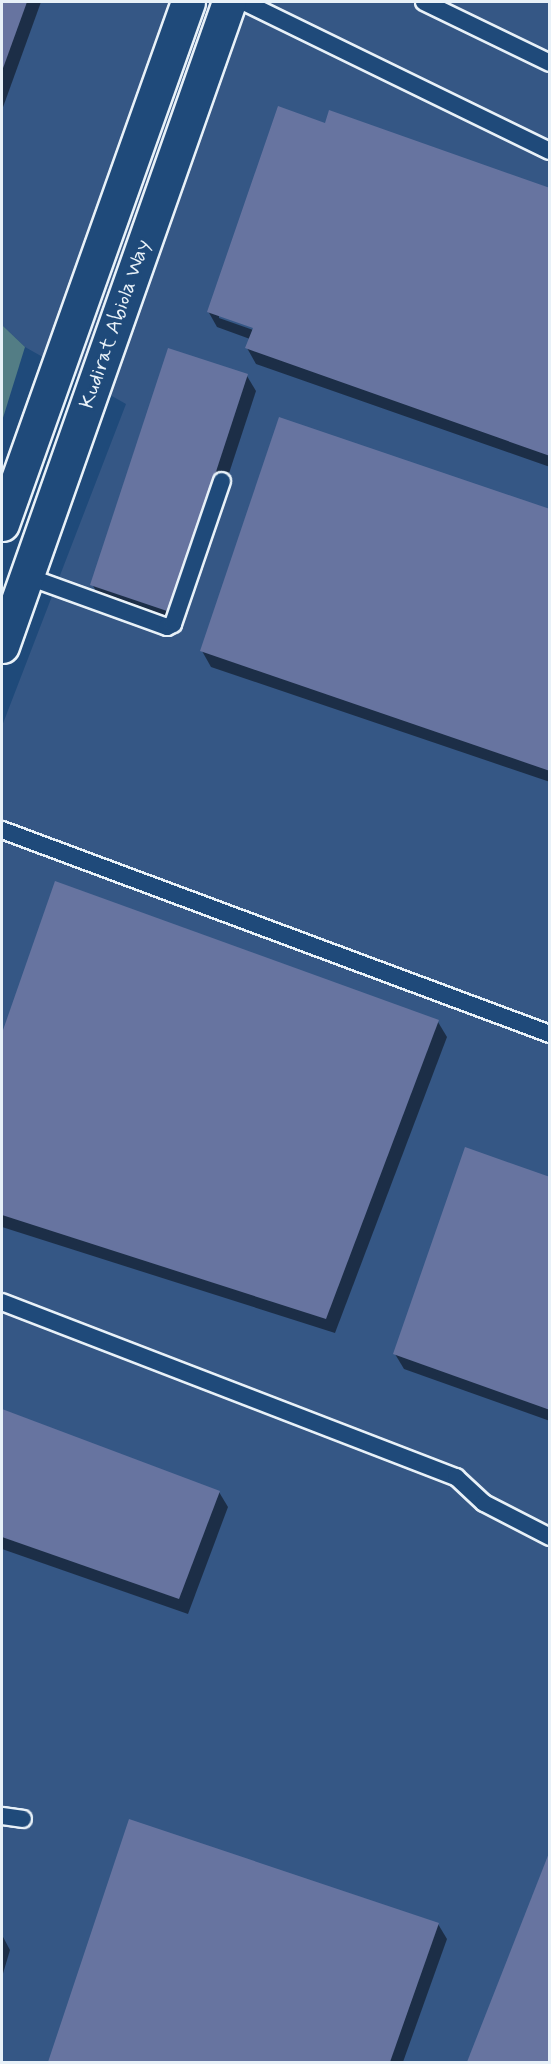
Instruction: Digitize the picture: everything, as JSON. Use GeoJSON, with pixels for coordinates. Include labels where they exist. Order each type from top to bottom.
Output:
{"type":"FeatureCollection","features":[{"type":"Feature","properties":{"kind":"main road","name":"Kudirat Abiola Way"},"geometry":{"type":"LineString","coordinates":[[2,524],[188,2]]}},
{"type":"Feature","properties":{"kind":"main road","name":"Kudirat Abiola Way"},"geometry":{"type":"LineString","coordinates":[[2,646],[229,2]]}},
{"type":"Feature","properties":{"kind":"lane"},"geometry":{"type":"LineString","coordinates":[[244,2],[549,151]]}},
{"type":"Feature","properties":{"kind":"lane"},"geometry":{"type":"LineString","coordinates":[[424,2],[549,63]]}},
{"type":"Feature","properties":{"kind":"lane"},"geometry":{"type":"LineString","coordinates":[[26,576],[167,627],[173,624],[222,481]]}},
{"type":"Feature","properties":{"kind":"lane"},"geometry":{"type":"LineString","coordinates":[[2,830],[549,1034]]}},
{"type":"Feature","properties":{"kind":"lane"},"geometry":{"type":"LineString","coordinates":[[2,1302],[456,1477],[483,1503],[549,1537]]}},
{"type":"Feature","properties":{"kind":"lane"},"geometry":{"type":"LineString","coordinates":[[2,1816],[23,1819]]}},
{"type":"Feature","properties":{"kind":"shaded area"},"geometry":{"type":"Polygon","coordinates":[[[2,2],[549,2],[549,2062],[2,2062],[2,726],[126,404],[25,347],[2,325],[2,2]]]}},
{"type":"Feature","properties":{"kind":"green space"},"geometry":{"type":"Polygon","coordinates":[[[2,325],[25,347],[2,421],[2,325]]]}},
{"type":"Feature","properties":{"kind":"building"},"geometry":{"type":"Polygon","coordinates":[[[2,2],[27,2],[2,71],[2,2]]]}},
{"type":"Feature","properties":{"kind":"building"},"geometry":{"type":"Polygon","coordinates":[[[278,106],[325,123],[329,110],[550,188],[550,456],[245,348],[253,328],[207,312],[278,106]]]}},
{"type":"Feature","properties":{"kind":"building"},"geometry":{"type":"Polygon","coordinates":[[[168,348],[248,374],[170,612],[90,585],[168,348]]]}},
{"type":"Feature","properties":{"kind":"building"},"geometry":{"type":"Polygon","coordinates":[[[279,417],[550,509],[550,771],[200,651],[279,417]]]}},
{"type":"Feature","properties":{"kind":"building"},"geometry":{"type":"Polygon","coordinates":[[[55,881],[439,1020],[326,1319],[2,1215],[2,1033],[55,881]]]}},
{"type":"Feature","properties":{"kind":"building"},"geometry":{"type":"Polygon","coordinates":[[[465,1147],[550,1177],[550,1410],[393,1354],[465,1147]]]}},
{"type":"Feature","properties":{"kind":"building"},"geometry":{"type":"Polygon","coordinates":[[[2,1409],[220,1491],[179,1599],[2,1537],[2,1409]]]}},
{"type":"Feature","properties":{"kind":"building"},"geometry":{"type":"Polygon","coordinates":[[[129,1819],[439,1923],[390,2062],[48,2062],[129,1819]]]}},
{"type":"Feature","properties":{"kind":"building"},"geometry":{"type":"Polygon","coordinates":[[[549,1853],[550,2062],[467,2062],[549,1853]]]}}]}
